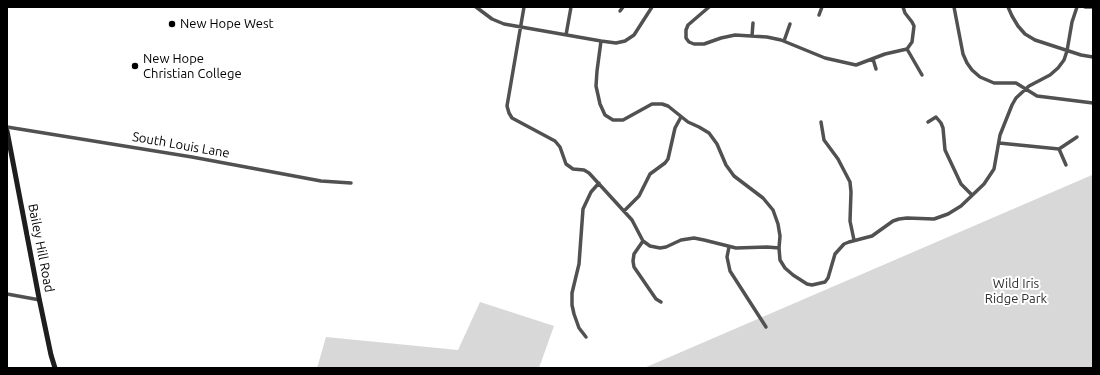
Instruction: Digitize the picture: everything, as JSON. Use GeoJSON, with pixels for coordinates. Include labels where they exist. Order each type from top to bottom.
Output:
{"type":"FeatureCollection","features":[{"type":"Feature","properties":{"kind":"main road","name":"Bailey Hill Road"},"geometry":{"type":"LineString","coordinates":[[7,131],[51,355],[55,368]]}},
{"type":"Feature","properties":{"kind":"street"},"geometry":{"type":"LineString","coordinates":[[476,7],[495,21],[520,28],[601,41],[619,42],[628,39],[637,32],[652,7]]}},
{"type":"Feature","properties":{"kind":"street"},"geometry":{"type":"LineString","coordinates":[[524,7],[508,101],[509,113],[512,118],[555,141],[560,147],[563,159],[567,165],[573,169],[588,172],[624,211],[633,222],[643,241],[650,246],[662,248],[684,240],[698,239],[729,247],[779,248]]}},
{"type":"Feature","properties":{"kind":"street"},"geometry":{"type":"LineString","coordinates":[[566,35],[571,7]]}},
{"type":"Feature","properties":{"kind":"street"},"geometry":{"type":"LineString","coordinates":[[620,11],[623,7]]}},
{"type":"Feature","properties":{"kind":"street"},"geometry":{"type":"LineString","coordinates":[[709,7],[688,25],[686,38],[690,42],[699,45],[727,36],[774,38],[818,56],[851,64],[859,64],[885,54],[907,49],[912,42],[914,26],[903,7]]}},
{"type":"Feature","properties":{"kind":"street"},"geometry":{"type":"LineString","coordinates":[[819,15],[822,7]]}},
{"type":"Feature","properties":{"kind":"street"},"geometry":{"type":"LineString","coordinates":[[954,7],[963,54],[972,70],[980,77],[989,81],[1016,83],[1037,96],[1093,103]]}},
{"type":"Feature","properties":{"kind":"street"},"geometry":{"type":"LineString","coordinates":[[1008,7],[1015,21],[1026,34],[1045,44],[1081,55],[1093,57]]}},
{"type":"Feature","properties":{"kind":"street"},"geometry":{"type":"LineString","coordinates":[[601,41],[596,86],[600,104],[607,117],[615,120],[623,120],[650,105],[657,103],[668,106],[681,117],[702,128],[712,136],[726,164],[734,176],[763,198],[775,215],[780,236],[780,260],[785,268],[797,278],[812,286],[825,282],[828,278],[836,254],[844,244],[872,236],[893,221],[899,219],[934,219],[948,214],[960,206],[984,184],[994,169],[1003,127],[1016,98],[1029,86],[1050,75],[1064,60],[1072,22],[1077,7]]}},
{"type":"Feature","properties":{"kind":"street"},"geometry":{"type":"LineString","coordinates":[[1085,7],[1093,7]]}},
{"type":"Feature","properties":{"kind":"street"},"geometry":{"type":"LineString","coordinates":[[752,36],[753,22]]}},
{"type":"Feature","properties":{"kind":"street"},"geometry":{"type":"LineString","coordinates":[[784,41],[790,24]]}},
{"type":"Feature","properties":{"kind":"street"},"geometry":{"type":"LineString","coordinates":[[907,49],[922,76]]}},
{"type":"Feature","properties":{"kind":"street"},"geometry":{"type":"LineString","coordinates":[[872,59],[876,69]]}},
{"type":"Feature","properties":{"kind":"street"},"geometry":{"type":"LineString","coordinates":[[624,211],[639,196],[649,176],[665,163],[668,158],[675,128],[681,117]]}},
{"type":"Feature","properties":{"kind":"street"},"geometry":{"type":"LineString","coordinates":[[928,122],[936,117],[941,123],[943,128],[945,150],[961,184],[972,195]]}},
{"type":"Feature","properties":{"kind":"street"},"geometry":{"type":"LineString","coordinates":[[821,122],[824,140],[838,160],[850,182],[850,221],[854,240]]}},
{"type":"Feature","properties":{"kind":"street","name":"South Louis Lane"},"geometry":{"type":"LineString","coordinates":[[7,127],[192,156],[321,181],[351,183]]}},
{"type":"Feature","properties":{"kind":"street"},"geometry":{"type":"LineString","coordinates":[[999,143],[1059,149],[1078,138]]}},
{"type":"Feature","properties":{"kind":"street"},"geometry":{"type":"LineString","coordinates":[[1059,149],[1066,165]]}},
{"type":"Feature","properties":{"kind":"street"},"geometry":{"type":"LineString","coordinates":[[586,337],[579,328],[574,314],[572,293],[579,264],[583,209],[588,196],[599,183]]}},
{"type":"Feature","properties":{"kind":"street"},"geometry":{"type":"LineString","coordinates":[[643,241],[634,254],[634,267],[656,299],[660,302]]}},
{"type":"Feature","properties":{"kind":"street"},"geometry":{"type":"LineString","coordinates":[[729,247],[727,257],[730,270],[766,327]]}},
{"type":"Feature","properties":{"kind":"street"},"geometry":{"type":"LineString","coordinates":[[7,294],[40,300]]}},
{"type":"Feature","properties":{"kind":"green space","name":"Wild Iris Ridge Park"},"geometry":{"type":"Polygon","coordinates":[[[1092,175],[1093,368],[644,368],[1092,175]]]}},
{"type":"Feature","properties":{"kind":"green space"},"geometry":{"type":"Polygon","coordinates":[[[480,302],[554,326],[539,368],[317,368],[326,337],[458,350],[480,302]]]}},
{"type":"Feature","properties":{"kind":"place","name":"New Hope West"},"geometry":{"type":"Point","coordinates":[172,24]}},
{"type":"Feature","properties":{"kind":"place","name":"New Hope Christian College"},"geometry":{"type":"Point","coordinates":[135,66]}}]}
